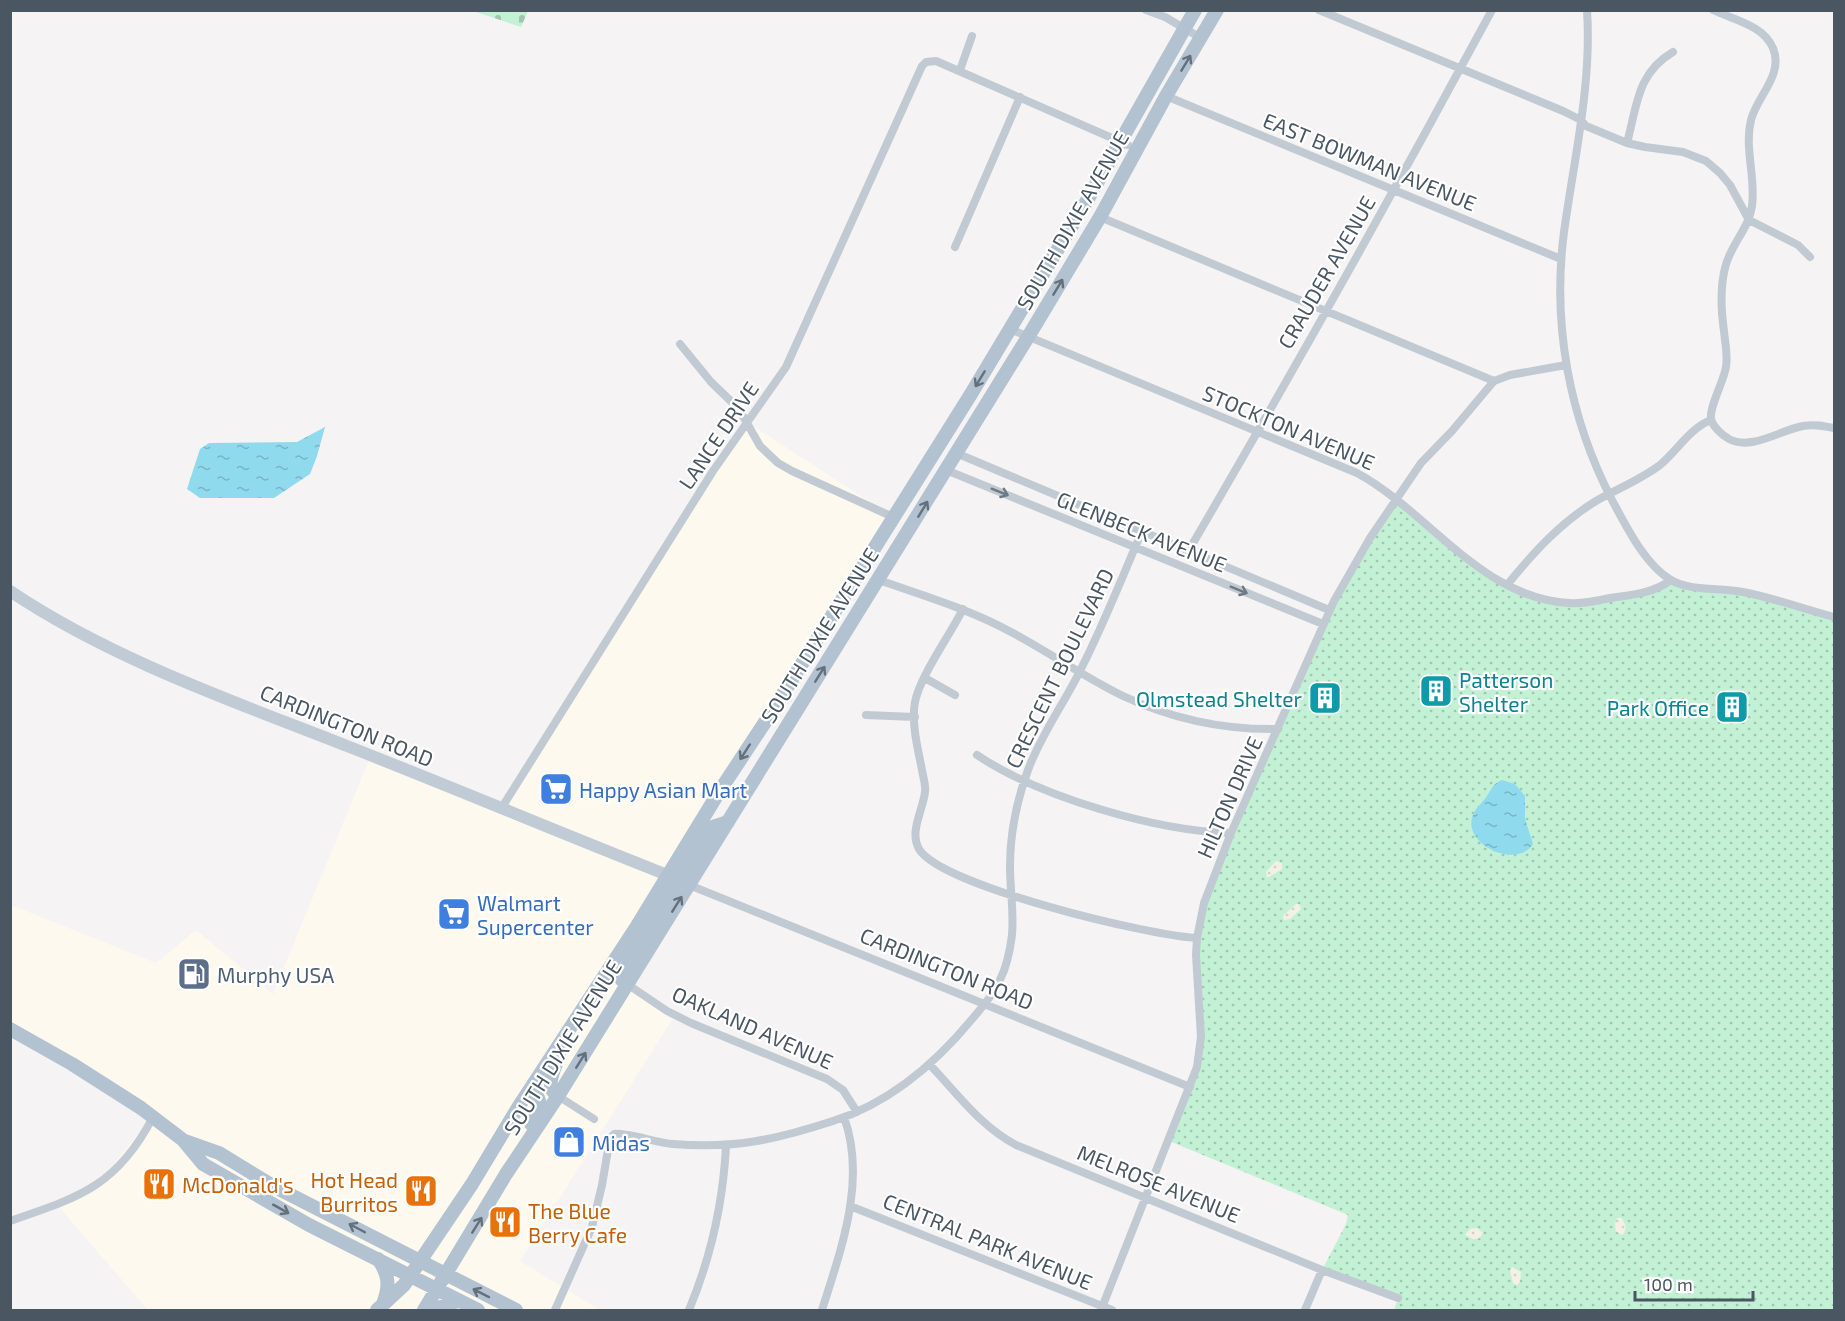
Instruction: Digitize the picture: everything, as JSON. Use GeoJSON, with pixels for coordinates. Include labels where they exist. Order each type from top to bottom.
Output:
{"type":"FeatureCollection","features":[{"type":"Feature","properties":{"kind":"main road","name":"SOUTH DIXIE AVENUE"},"geometry":{"type":"LineString","coordinates":[[424,1311],[506,1174],[558,1096],[645,954],[677,880],[893,517],[1124,143],[1195,10]]}},
{"type":"Feature","properties":{"kind":"main road","name":"SOUTH DIXIE AVENUE"},"geometry":{"type":"LineString","coordinates":[[380,1308],[404,1284],[472,1184],[637,926],[728,822],[1028,337],[1100,217],[1169,91],[1217,10]]}},
{"type":"Feature","properties":{"kind":"main road"},"geometry":{"type":"LineString","coordinates":[[1110,199],[1114,173],[1124,143],[1152,106],[1169,91]]}},
{"type":"Feature","properties":{"kind":"main road"},"geometry":{"type":"LineString","coordinates":[[590,1000],[603,990],[627,984],[621,975],[635,949],[637,926]]}},
{"type":"Feature","properties":{"kind":"main road"},"geometry":{"type":"LineString","coordinates":[[10,1029],[72,1064],[153,1117],[183,1140],[203,1164],[309,1225],[410,1274],[478,1311]]}},
{"type":"Feature","properties":{"kind":"main road"},"geometry":{"type":"LineString","coordinates":[[558,1096],[552,1092],[550,1086],[564,1039]]}},
{"type":"Feature","properties":{"kind":"main road"},"geometry":{"type":"LineString","coordinates":[[506,1174],[523,1136],[539,1110],[538,1096],[531,1089]]}},
{"type":"Feature","properties":{"kind":"main road"},"geometry":{"type":"LineString","coordinates":[[183,1140],[219,1153],[273,1186],[516,1311]]}},
{"type":"Feature","properties":{"kind":"main road"},"geometry":{"type":"LineString","coordinates":[[393,1247],[406,1250],[414,1248],[441,1229]]}},
{"type":"Feature","properties":{"kind":"main road"},"geometry":{"type":"LineString","coordinates":[[378,1259],[386,1270],[388,1278],[387,1294],[380,1308]]}},
{"type":"Feature","properties":{"kind":"main road"},"geometry":{"type":"LineString","coordinates":[[432,1311],[458,1301]]}},
{"type":"Feature","properties":{"kind":"street"},"geometry":{"type":"LineString","coordinates":[[1146,10],[1165,17],[1201,38]]}},
{"type":"Feature","properties":{"kind":"street"},"geometry":{"type":"LineString","coordinates":[[1319,10],[1581,120],[1586,126],[1627,143],[1683,152],[1706,161],[1730,185],[1749,220],[1797,245],[1810,258]]}},
{"type":"Feature","properties":{"kind":"street","name":"CRAUDER AVENUE"},"geometry":{"type":"LineString","coordinates":[[1189,550],[1361,252],[1492,10]]}},
{"type":"Feature","properties":{"kind":"street"},"geometry":{"type":"LineString","coordinates":[[1587,10],[1581,120],[1561,259],[1559,302],[1566,365],[1581,427],[1590,453],[1633,538],[1660,571],[1671,580],[1694,586],[1769,597],[1834,617]]}},
{"type":"Feature","properties":{"kind":"street"},"geometry":{"type":"LineString","coordinates":[[1713,10],[1735,18],[1764,36],[1773,48],[1775,57],[1772,78],[1750,123],[1749,143],[1753,193],[1749,220],[1729,254],[1722,279],[1726,366],[1711,412],[1711,420],[1719,432],[1727,438],[1742,442],[1760,440],[1804,426],[1834,428]]}},
{"type":"Feature","properties":{"kind":"street"},"geometry":{"type":"LineString","coordinates":[[1735,18],[1741,10]]}},
{"type":"Feature","properties":{"kind":"street"},"geometry":{"type":"LineString","coordinates":[[972,36],[960,70],[1124,143]]}},
{"type":"Feature","properties":{"kind":"street"},"geometry":{"type":"LineString","coordinates":[[1627,143],[1644,78],[1654,66],[1673,52]]}},
{"type":"Feature","properties":{"kind":"street","name":"LANCE DRIVE"},"geometry":{"type":"LineString","coordinates":[[501,809],[718,463],[776,382],[795,350],[922,66],[926,62],[936,61],[960,70]]}},
{"type":"Feature","properties":{"kind":"street","name":"EAST BOWMAN AVENUE"},"geometry":{"type":"LineString","coordinates":[[1169,91],[1393,191],[1561,259]]}},
{"type":"Feature","properties":{"kind":"street"},"geometry":{"type":"LineString","coordinates":[[955,247],[1020,97]]}},
{"type":"Feature","properties":{"kind":"street"},"geometry":{"type":"LineString","coordinates":[[1100,217],[1494,381],[1510,375],[1566,365]]}},
{"type":"Feature","properties":{"kind":"street","name":"STOCKTON AVENUE"},"geometry":{"type":"LineString","coordinates":[[1010,329],[1375,482],[1467,558],[1506,585],[1546,599],[1585,603],[1652,591],[1671,580]]}},
{"type":"Feature","properties":{"kind":"street"},"geometry":{"type":"LineString","coordinates":[[680,344],[711,382],[740,410],[760,446],[778,463],[893,517]]}},
{"type":"Feature","properties":{"kind":"street","name":"HILTON DRIVE"},"geometry":{"type":"LineString","coordinates":[[1102,1309],[1197,1067],[1201,1037],[1196,984],[1197,938],[1204,903],[1232,833],[1329,610],[1365,546],[1421,463],[1452,431],[1494,381]]}},
{"type":"Feature","properties":{"kind":"street"},"geometry":{"type":"LineString","coordinates":[[1506,585],[1555,531],[1581,511],[1658,466],[1703,423],[1711,420]]}},
{"type":"Feature","properties":{"kind":"street","name":"GLENBECK AVENUE"},"geometry":{"type":"LineString","coordinates":[[956,453],[1329,610]]}},
{"type":"Feature","properties":{"kind":"street","name":"GLENBECK AVENUE"},"geometry":{"type":"LineString","coordinates":[[946,470],[1323,624]]}},
{"type":"Feature","properties":{"kind":"street","name":"CRESCENT BOULEVARD"},"geometry":{"type":"LineString","coordinates":[[555,1311],[592,1227],[598,1207],[610,1138],[617,1133],[671,1144],[726,1146],[761,1141],[844,1117],[898,1089],[930,1065],[985,1004],[1001,978],[1008,959],[1012,927],[1010,846],[1024,781],[1046,730],[1080,672],[1113,602],[1142,531]]}},
{"type":"Feature","properties":{"kind":"street"},"geometry":{"type":"LineString","coordinates":[[879,580],[963,609],[1010,632],[1121,695],[1170,715],[1222,726],[1278,729]]}},
{"type":"Feature","properties":{"kind":"street","name":"CARDINGTON ROAD"},"geometry":{"type":"LineString","coordinates":[[10,591],[62,624],[107,647],[250,708],[1190,1087]]}},
{"type":"Feature","properties":{"kind":"street"},"geometry":{"type":"LineString","coordinates":[[963,609],[925,678],[915,703],[926,790],[916,831],[917,847],[927,858],[942,868],[1012,895],[1119,924],[1197,938]]}},
{"type":"Feature","properties":{"kind":"street"},"geometry":{"type":"LineString","coordinates":[[925,678],[954,695]]}},
{"type":"Feature","properties":{"kind":"street"},"geometry":{"type":"LineString","coordinates":[[866,714],[915,717]]}},
{"type":"Feature","properties":{"kind":"street"},"geometry":{"type":"LineString","coordinates":[[977,755],[1024,781],[1079,802],[1134,818],[1189,829],[1232,833]]}},
{"type":"Feature","properties":{"kind":"street","name":"OAKLAND AVENUE"},"geometry":{"type":"LineString","coordinates":[[627,984],[667,1011],[691,1023],[827,1079],[843,1090],[857,1112]]}},
{"type":"Feature","properties":{"kind":"street","name":"MELROSE AVENUE"},"geometry":{"type":"LineString","coordinates":[[930,1065],[982,1122],[1016,1145],[1322,1270],[1398,1298]]}},
{"type":"Feature","properties":{"kind":"street"},"geometry":{"type":"LineString","coordinates":[[558,1096],[594,1119]]}},
{"type":"Feature","properties":{"kind":"street"},"geometry":{"type":"LineString","coordinates":[[10,1221],[73,1199],[102,1182],[131,1152],[153,1117]]}},
{"type":"Feature","properties":{"kind":"street"},"geometry":{"type":"LineString","coordinates":[[822,1311],[842,1245],[850,1206],[854,1163],[850,1135],[844,1117]]}},
{"type":"Feature","properties":{"kind":"street"},"geometry":{"type":"LineString","coordinates":[[689,1311],[700,1284],[715,1233],[722,1195],[726,1146]]}},
{"type":"Feature","properties":{"kind":"street","name":"CENTRAL PARK AVENUE"},"geometry":{"type":"LineString","coordinates":[[850,1206],[1102,1309],[1112,1311]]}},
{"type":"Feature","properties":{"kind":"street"},"geometry":{"type":"LineString","coordinates":[[1305,1311],[1322,1270]]}},
{"type":"Feature","properties":{"kind":"shaded area"},"geometry":{"type":"Polygon","coordinates":[[[747,422],[893,517],[607,973],[675,1015],[520,1261],[600,1310],[148,1310],[57,1205],[96,1186],[152,1117],[11,1034],[11,905],[156,963],[196,930],[273,994],[371,755],[501,809],[747,422]]]}},
{"type":"Feature","properties":{"kind":"green space"},"geometry":{"type":"Polygon","coordinates":[[[473,11],[528,11],[521,27],[473,11]]]}},
{"type":"Feature","properties":{"kind":"green space"},"geometry":{"type":"Polygon","coordinates":[[[1397,499],[1494,578],[1557,602],[1617,597],[1671,580],[1739,591],[1834,617],[1834,1310],[1394,1310],[1398,1298],[1322,1270],[1346,1224],[1348,1215],[1169,1141],[1200,1053],[1196,984],[1204,903],[1329,610],[1397,499]]]}},
{"type":"Feature","properties":{"kind":"sand"},"geometry":{"type":"Polygon","coordinates":[[[1276,861],[1282,863],[1282,869],[1267,878],[1266,872],[1276,861]]]}},
{"type":"Feature","properties":{"kind":"sand"},"geometry":{"type":"Polygon","coordinates":[[[1299,904],[1301,909],[1290,919],[1284,920],[1283,916],[1299,904]]]}},
{"type":"Feature","properties":{"kind":"sand"},"geometry":{"type":"Polygon","coordinates":[[[1617,1218],[1622,1218],[1626,1227],[1622,1235],[1616,1232],[1617,1218]]]}},
{"type":"Feature","properties":{"kind":"sand"},"geometry":{"type":"Polygon","coordinates":[[[1477,1228],[1483,1233],[1479,1239],[1465,1235],[1470,1229],[1477,1228]]]}},
{"type":"Feature","properties":{"kind":"sand"},"geometry":{"type":"Polygon","coordinates":[[[1512,1267],[1521,1272],[1520,1282],[1517,1285],[1513,1283],[1510,1271],[1512,1267]]]}},
{"type":"Feature","properties":{"kind":"water"},"geometry":{"type":"Polygon","coordinates":[[[325,427],[310,474],[274,498],[200,498],[187,489],[200,449],[209,443],[297,442],[325,427]]]}},
{"type":"Feature","properties":{"kind":"water"},"geometry":{"type":"Polygon","coordinates":[[[1502,780],[1515,784],[1525,796],[1525,819],[1533,844],[1525,852],[1514,855],[1502,854],[1490,849],[1474,833],[1471,822],[1475,811],[1493,786],[1502,780]]]}},
{"type":"Feature","properties":{"kind":"place","name":"Patterson Shelter"},"geometry":{"type":"Point","coordinates":[1436,691]}},
{"type":"Feature","properties":{"kind":"place","name":"Olmstead Shelter"},"geometry":{"type":"Point","coordinates":[1325,698]}},
{"type":"Feature","properties":{"kind":"place","name":"Park Office"},"geometry":{"type":"Point","coordinates":[1732,707]}},
{"type":"Feature","properties":{"kind":"place","name":"Happy Asian Mart"},"geometry":{"type":"Point","coordinates":[556,789]}},
{"type":"Feature","properties":{"kind":"place","name":"Walmart Supercenter"},"geometry":{"type":"Point","coordinates":[454,914]}},
{"type":"Feature","properties":{"kind":"place","name":"Murphy USA"},"geometry":{"type":"Point","coordinates":[194,974]}},
{"type":"Feature","properties":{"kind":"place","name":"Midas"},"geometry":{"type":"Point","coordinates":[569,1142]}},
{"type":"Feature","properties":{"kind":"place","name":"McDonald's"},"geometry":{"type":"Point","coordinates":[159,1184]}},
{"type":"Feature","properties":{"kind":"place","name":"Hot Head Burritos"},"geometry":{"type":"Point","coordinates":[421,1191]}},
{"type":"Feature","properties":{"kind":"place","name":"The Blue Berry Cafe"},"geometry":{"type":"Point","coordinates":[505,1222]}}]}
